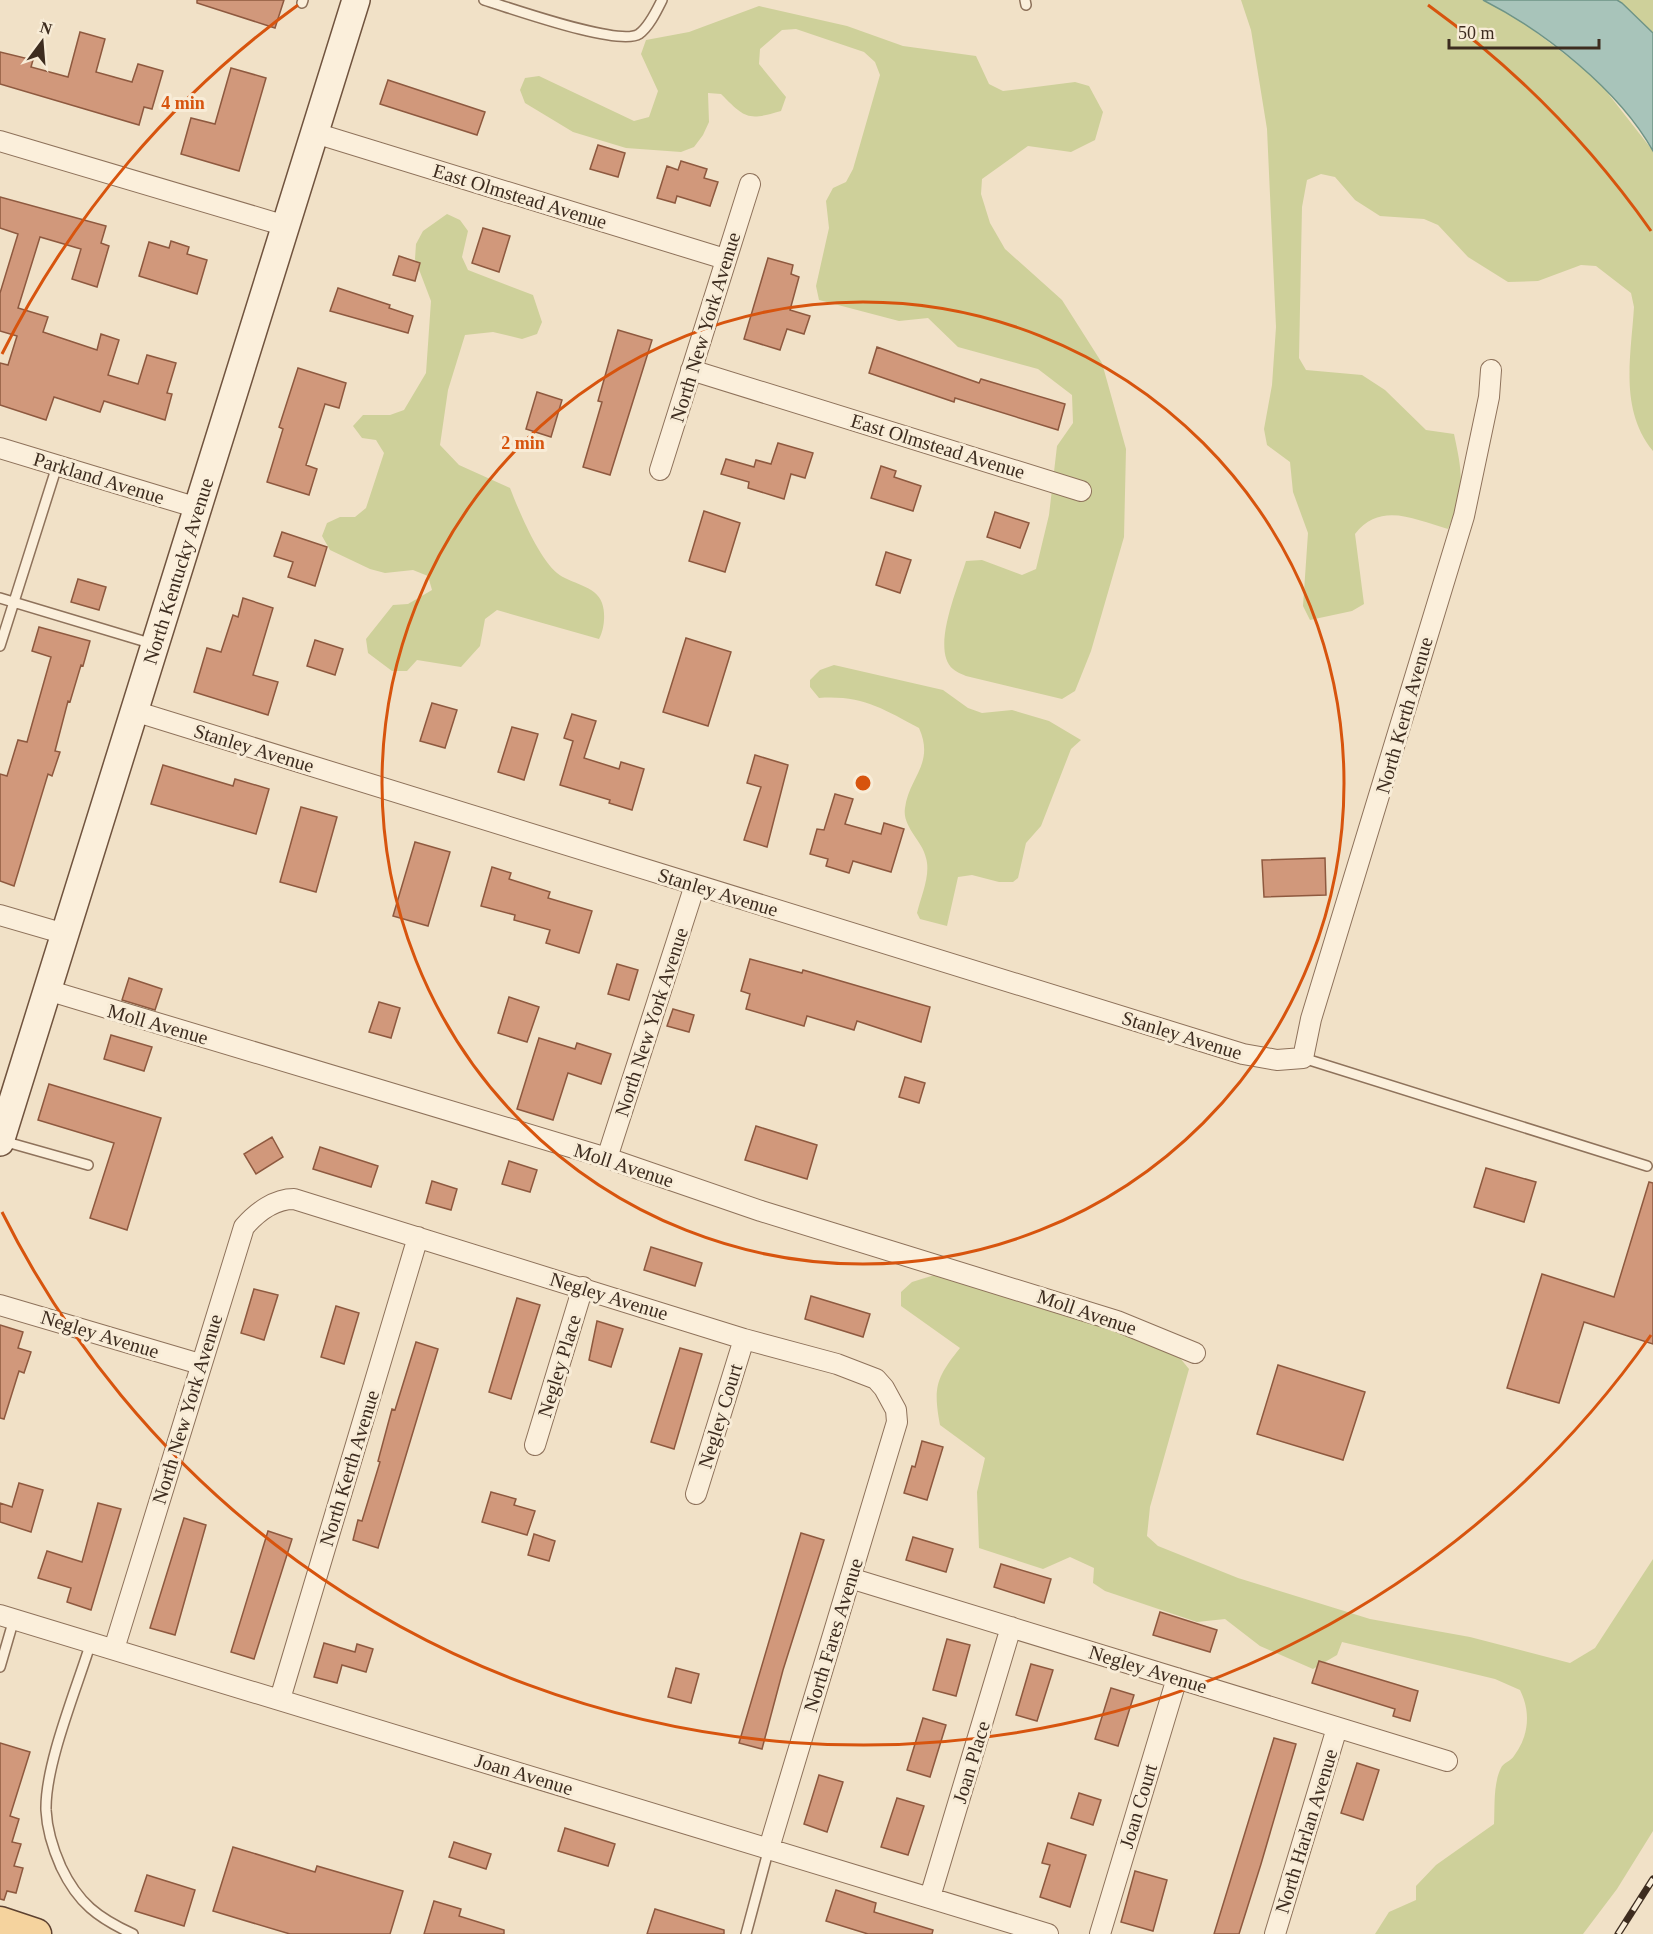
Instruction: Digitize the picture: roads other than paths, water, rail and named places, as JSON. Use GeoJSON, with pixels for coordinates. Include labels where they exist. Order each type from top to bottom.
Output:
{"type":"FeatureCollection","features":[{"type":"Feature","properties":{"kind":"main road"},"geometry":{"type":"LineString","coordinates":[[0,1922],[36,1934]]}},
{"type":"Feature","properties":{"kind":"street","name":"North Kentucky Avenue"},"geometry":{"type":"LineString","coordinates":[[0,1141],[356,0]]}},
{"type":"Feature","properties":{"kind":"street","name":"East Olmstead Avenue"},"geometry":{"type":"LineString","coordinates":[[315,133],[725,259]]}},
{"type":"Feature","properties":{"kind":"street"},"geometry":{"type":"LineString","coordinates":[[0,141],[286,226]]}},
{"type":"Feature","properties":{"kind":"street","name":"North New York Avenue"},"geometry":{"type":"LineString","coordinates":[[660,470],[750,184]]}},
{"type":"Feature","properties":{"kind":"street","name":"East Olmstead Avenue"},"geometry":{"type":"LineString","coordinates":[[692,370],[1081,491]]}},
{"type":"Feature","properties":{"kind":"street","name":"North Kerth Avenue"},"geometry":{"type":"LineString","coordinates":[[1303,1058],[1311,1019],[1464,516],[1489,397],[1491,370]]}},
{"type":"Feature","properties":{"kind":"street","name":"Parkland Avenue"},"geometry":{"type":"LineString","coordinates":[[0,448],[198,508]]}},
{"type":"Feature","properties":{"kind":"street","name":"Stanley Avenue"},"geometry":{"type":"LineString","coordinates":[[134,711],[1244,1054],[1277,1060],[1303,1058]]}},
{"type":"Feature","properties":{"kind":"street","name":"North New York Avenue"},"geometry":{"type":"LineString","coordinates":[[607,1158],[695,885]]}},
{"type":"Feature","properties":{"kind":"street"},"geometry":{"type":"LineString","coordinates":[[0,915],[65,934]]}},
{"type":"Feature","properties":{"kind":"street","name":"Moll Avenue"},"geometry":{"type":"LineString","coordinates":[[47,990],[607,1158],[761,1211],[1117,1320],[1195,1353]]}},
{"type":"Feature","properties":{"kind":"street","name":"North New York Avenue"},"geometry":{"type":"LineString","coordinates":[[114,1649],[244,1227],[265,1208],[285,1199],[294,1200]]}},
{"type":"Feature","properties":{"kind":"street","name":"Negley Avenue"},"geometry":{"type":"LineString","coordinates":[[294,1200],[583,1287],[744,1339],[837,1364],[876,1379],[896,1410],[897,1422]]}},
{"type":"Feature","properties":{"kind":"street","name":"North Kerth Avenue"},"geometry":{"type":"LineString","coordinates":[[280,1699],[418,1237]]}},
{"type":"Feature","properties":{"kind":"street","name":"Negley Place"},"geometry":{"type":"LineString","coordinates":[[535,1445],[583,1287]]}},
{"type":"Feature","properties":{"kind":"street","name":"Negley Avenue"},"geometry":{"type":"LineString","coordinates":[[0,1305],[200,1364]]}},
{"type":"Feature","properties":{"kind":"street","name":"Negley Court"},"geometry":{"type":"LineString","coordinates":[[696,1494],[744,1339]]}},
{"type":"Feature","properties":{"kind":"street","name":"North Fares Avenue"},"geometry":{"type":"LineString","coordinates":[[769,1848],[897,1422]]}},
{"type":"Feature","properties":{"kind":"street","name":"Negley Avenue"},"geometry":{"type":"LineString","coordinates":[[850,1578],[1447,1761]]}},
{"type":"Feature","properties":{"kind":"street","name":"Joan Avenue"},"geometry":{"type":"LineString","coordinates":[[7,1617],[1048,1934]]}},
{"type":"Feature","properties":{"kind":"street","name":"Joan Place"},"geometry":{"type":"LineString","coordinates":[[930,1897],[1011,1627]]}},
{"type":"Feature","properties":{"kind":"street","name":"Joan Court"},"geometry":{"type":"LineString","coordinates":[[1100,1934],[1177,1678]]}},
{"type":"Feature","properties":{"kind":"street","name":"North Harlan Avenue"},"geometry":{"type":"LineString","coordinates":[[1275,1934],[1337,1728]]}},
{"type":"Feature","properties":{"kind":"lane"},"geometry":{"type":"LineString","coordinates":[[484,0],[603,35],[625,39],[640,34],[663,0]]}},
{"type":"Feature","properties":{"kind":"lane"},"geometry":{"type":"LineString","coordinates":[[0,646],[57,466]]}},
{"type":"Feature","properties":{"kind":"lane"},"geometry":{"type":"LineString","coordinates":[[0,598],[155,644]]}},
{"type":"Feature","properties":{"kind":"lane"},"geometry":{"type":"LineString","coordinates":[[1303,1058],[1647,1166]]}},
{"type":"Feature","properties":{"kind":"lane"},"geometry":{"type":"LineString","coordinates":[[0,1141],[88,1165]]}},
{"type":"Feature","properties":{"kind":"lane"},"geometry":{"type":"LineString","coordinates":[[0,1667],[7,1617]]}},
{"type":"Feature","properties":{"kind":"lane"},"geometry":{"type":"LineString","coordinates":[[91,1642],[53,1764],[46,1809],[49,1833],[68,1882],[83,1902],[100,1918],[133,1934]]}},
{"type":"Feature","properties":{"kind":"lane"},"geometry":{"type":"LineString","coordinates":[[746,1934],[769,1848]]}},
{"type":"Feature","properties":{"kind":"water"},"geometry":{"type":"Polygon","coordinates":[[[1483,0],[1617,0],[1622,3],[1653,33],[1653,151],[1621,106],[1578,64],[1531,28],[1483,0]]]}},
{"type":"Feature","properties":{"kind":"railway"},"geometry":{"type":"LineString","coordinates":[[1618,1934],[1653,1879]]}}]}
